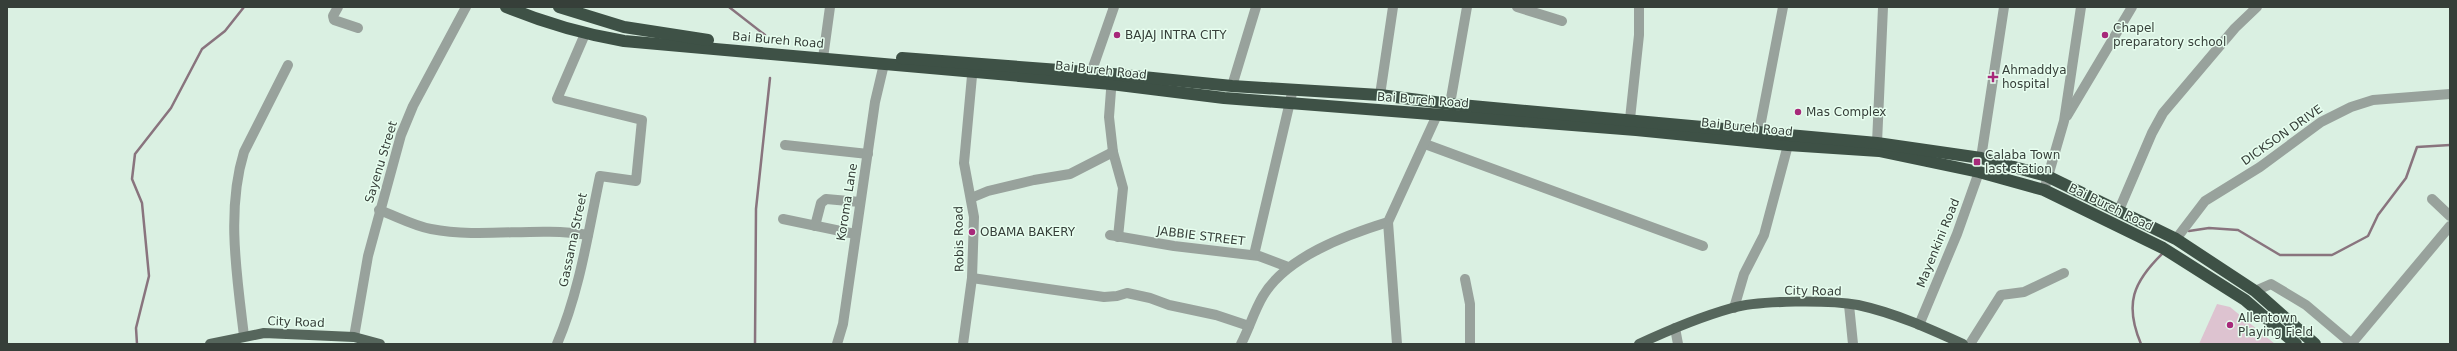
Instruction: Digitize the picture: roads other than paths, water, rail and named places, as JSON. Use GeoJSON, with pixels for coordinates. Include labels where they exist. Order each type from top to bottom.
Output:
{"type":"FeatureCollection","features":[{"type":"Feature","properties":{"kind":"highway","name":"Bai Bureh Road"},"geometry":{"type":"LineString","coordinates":[[506,7],[543,22],[585,34],[624,41],[823,55],[1112,79],[1380,95],[1450,104],[1630,119],[1877,143],[1981,158],[2047,176],[2120,210],[2176,239],[2255,291],[2315,344]]}},
{"type":"Feature","properties":{"kind":"highway","name":"Bai Bureh Road"},"geometry":{"type":"LineString","coordinates":[[559,7],[624,27],[884,64],[1091,73],[1112,79],[1224,98],[1636,130],[1788,145],[1879,151],[1979,172],[2044,190],[2163,248],[2245,300],[2296,344]]}},
{"type":"Feature","properties":{"kind":"main road","name":"City Road"},"geometry":{"type":"LineString","coordinates":[[1639,344],[1675,328],[1734,308],[1798,301],[1858,305],[1919,325],[1963,344]]}},
{"type":"Feature","properties":{"kind":"main road","name":"City Road"},"geometry":{"type":"LineString","coordinates":[[216,343],[264,333],[327,340],[354,338],[380,344]]}},
{"type":"Feature","properties":{"kind":"street"},"geometry":{"type":"LineString","coordinates":[[338,7],[333,16],[334,20],[358,28]]}},
{"type":"Feature","properties":{"kind":"street","name":"Sayenu Street"},"geometry":{"type":"LineString","coordinates":[[354,338],[380,210],[401,135],[413,106],[466,7]]}},
{"type":"Feature","properties":{"kind":"street"},"geometry":{"type":"LineString","coordinates":[[823,55],[830,7]]}},
{"type":"Feature","properties":{"kind":"street"},"geometry":{"type":"LineString","coordinates":[[1091,73],[1114,7]]}},
{"type":"Feature","properties":{"kind":"street"},"geometry":{"type":"LineString","coordinates":[[1232,86],[1256,7]]}},
{"type":"Feature","properties":{"kind":"street"},"geometry":{"type":"LineString","coordinates":[[1380,95],[1394,7]]}},
{"type":"Feature","properties":{"kind":"street"},"geometry":{"type":"LineString","coordinates":[[1450,104],[1467,7]]}},
{"type":"Feature","properties":{"kind":"street"},"geometry":{"type":"LineString","coordinates":[[1517,7],[1562,21]]}},
{"type":"Feature","properties":{"kind":"street"},"geometry":{"type":"LineString","coordinates":[[1630,119],[1639,35],[1639,7]]}},
{"type":"Feature","properties":{"kind":"street"},"geometry":{"type":"LineString","coordinates":[[1759,132],[1783,7]]}},
{"type":"Feature","properties":{"kind":"street"},"geometry":{"type":"LineString","coordinates":[[1877,143],[1883,7]]}},
{"type":"Feature","properties":{"kind":"street"},"geometry":{"type":"LineString","coordinates":[[1981,158],[2004,7]]}},
{"type":"Feature","properties":{"kind":"street"},"geometry":{"type":"LineString","coordinates":[[2044,190],[2064,121],[2081,7]]}},
{"type":"Feature","properties":{"kind":"street"},"geometry":{"type":"LineString","coordinates":[[2064,121],[2132,7]]}},
{"type":"Feature","properties":{"kind":"street"},"geometry":{"type":"LineString","coordinates":[[2120,210],[2152,133],[2163,113],[2235,28],[2257,7]]}},
{"type":"Feature","properties":{"kind":"street","name":"Gassama Street"},"geometry":{"type":"LineString","coordinates":[[557,344],[567,321],[579,279],[600,176],[636,181],[642,120],[557,99],[585,34]]}},
{"type":"Feature","properties":{"kind":"street","name":"Koroma Lane"},"geometry":{"type":"LineString","coordinates":[[837,344],[843,324],[854,234],[868,154],[875,102],[884,64]]}},
{"type":"Feature","properties":{"kind":"street"},"geometry":{"type":"LineString","coordinates":[[244,336],[236,250],[235,216],[240,167],[244,152],[288,65]]}},
{"type":"Feature","properties":{"kind":"street","name":"Robis Road"},"geometry":{"type":"LineString","coordinates":[[963,344],[972,278],[974,217],[964,164],[973,68]]}},
{"type":"Feature","properties":{"kind":"street"},"geometry":{"type":"LineString","coordinates":[[971,198],[988,191],[1034,180],[1070,174],[1113,152],[1109,117],[1112,79]]}},
{"type":"Feature","properties":{"kind":"street"},"geometry":{"type":"LineString","coordinates":[[1254,255],[1291,103],[1293,89]]}},
{"type":"Feature","properties":{"kind":"street","name":"DICKSON DRIVE"},"geometry":{"type":"LineString","coordinates":[[2176,239],[2205,201],[2260,167],[2321,122],[2351,107],[2373,100],[2450,94]]}},
{"type":"Feature","properties":{"kind":"street"},"geometry":{"type":"LineString","coordinates":[[1397,344],[1388,222],[1437,115]]}},
{"type":"Feature","properties":{"kind":"street"},"geometry":{"type":"LineString","coordinates":[[1425,144],[1469,162],[1603,208],[1703,246]]}},
{"type":"Feature","properties":{"kind":"street"},"geometry":{"type":"LineString","coordinates":[[785,145],[868,154]]}},
{"type":"Feature","properties":{"kind":"street"},"geometry":{"type":"LineString","coordinates":[[1734,308],[1744,274],[1764,235],[1788,145]]}},
{"type":"Feature","properties":{"kind":"street","name":"JABBIE STREET"},"geometry":{"type":"LineString","coordinates":[[1113,152],[1123,188],[1114,236],[1254,255],[1288,267]]}},
{"type":"Feature","properties":{"kind":"street","name":"Mayenkini Road"},"geometry":{"type":"LineString","coordinates":[[1919,325],[1958,234],[1979,172]]}},
{"type":"Feature","properties":{"kind":"street"},"geometry":{"type":"LineString","coordinates":[[815,226],[821,203],[826,199],[860,202]]}},
{"type":"Feature","properties":{"kind":"street"},"geometry":{"type":"LineString","coordinates":[[2432,199],[2450,216]]}},
{"type":"Feature","properties":{"kind":"street"},"geometry":{"type":"LineString","coordinates":[[380,210],[432,229],[486,233],[550,230],[588,235]]}},
{"type":"Feature","properties":{"kind":"street"},"geometry":{"type":"LineString","coordinates":[[783,219],[854,234]]}},
{"type":"Feature","properties":{"kind":"street"},"geometry":{"type":"LineString","coordinates":[[1241,344],[1263,296],[1288,267],[1362,230],[1388,222]]}},
{"type":"Feature","properties":{"kind":"street"},"geometry":{"type":"LineString","coordinates":[[2255,291],[2271,284],[2306,305],[2352,343],[2450,226]]}},
{"type":"Feature","properties":{"kind":"street"},"geometry":{"type":"LineString","coordinates":[[1970,344],[2001,295],[2024,292],[2064,273]]}},
{"type":"Feature","properties":{"kind":"street"},"geometry":{"type":"LineString","coordinates":[[972,278],[1104,297],[1117,296],[1127,293],[1169,305],[1216,315],[1249,326]]}},
{"type":"Feature","properties":{"kind":"street"},"geometry":{"type":"LineString","coordinates":[[1465,279],[1470,304],[1470,344]]}},
{"type":"Feature","properties":{"kind":"street"},"geometry":{"type":"LineString","coordinates":[[1849,305],[1853,344]]}},
{"type":"Feature","properties":{"kind":"street"},"geometry":{"type":"LineString","coordinates":[[1675,328],[1678,344]]}},
{"type":"Feature","properties":{"kind":"waterway"},"geometry":{"type":"LineString","coordinates":[[137,344],[136,328],[149,276],[142,203],[132,179],[135,154],[171,108],[202,49],[225,31],[244,7]]}},
{"type":"Feature","properties":{"kind":"waterway"},"geometry":{"type":"LineString","coordinates":[[729,7],[765,35]]}},
{"type":"Feature","properties":{"kind":"waterway"},"geometry":{"type":"LineString","coordinates":[[755,344],[756,209],[770,78]]}},
{"type":"Feature","properties":{"kind":"waterway"},"geometry":{"type":"LineString","coordinates":[[2189,231],[2209,228],[2238,230],[2280,255],[2332,255],[2368,236],[2378,215],[2406,178],[2417,147],[2450,145]]}},
{"type":"Feature","properties":{"kind":"waterway"},"geometry":{"type":"LineString","coordinates":[[2141,344],[2133,317],[2134,294],[2138,284],[2145,274],[2163,253]]}},
{"type":"Feature","properties":{"kind":"place","name":"BAJAJ INTRA CITY"},"geometry":{"type":"Point","coordinates":[1117,35]}},
{"type":"Feature","properties":{"kind":"place","name":"Chapel preparatory school"},"geometry":{"type":"Point","coordinates":[2105,35]}},
{"type":"Feature","properties":{"kind":"place","name":"Ahmaddya hospital"},"geometry":{"type":"Point","coordinates":[1993,77]}},
{"type":"Feature","properties":{"kind":"place","name":"Mas Complex"},"geometry":{"type":"Point","coordinates":[1798,112]}},
{"type":"Feature","properties":{"kind":"place","name":"Calaba Town last station"},"geometry":{"type":"Point","coordinates":[1977,162]}},
{"type":"Feature","properties":{"kind":"place","name":"OBAMA BAKERY"},"geometry":{"type":"Point","coordinates":[972,232]}},
{"type":"Feature","properties":{"kind":"place","name":"Allentown Playing Field"},"geometry":{"type":"Point","coordinates":[2230,325]}}]}
